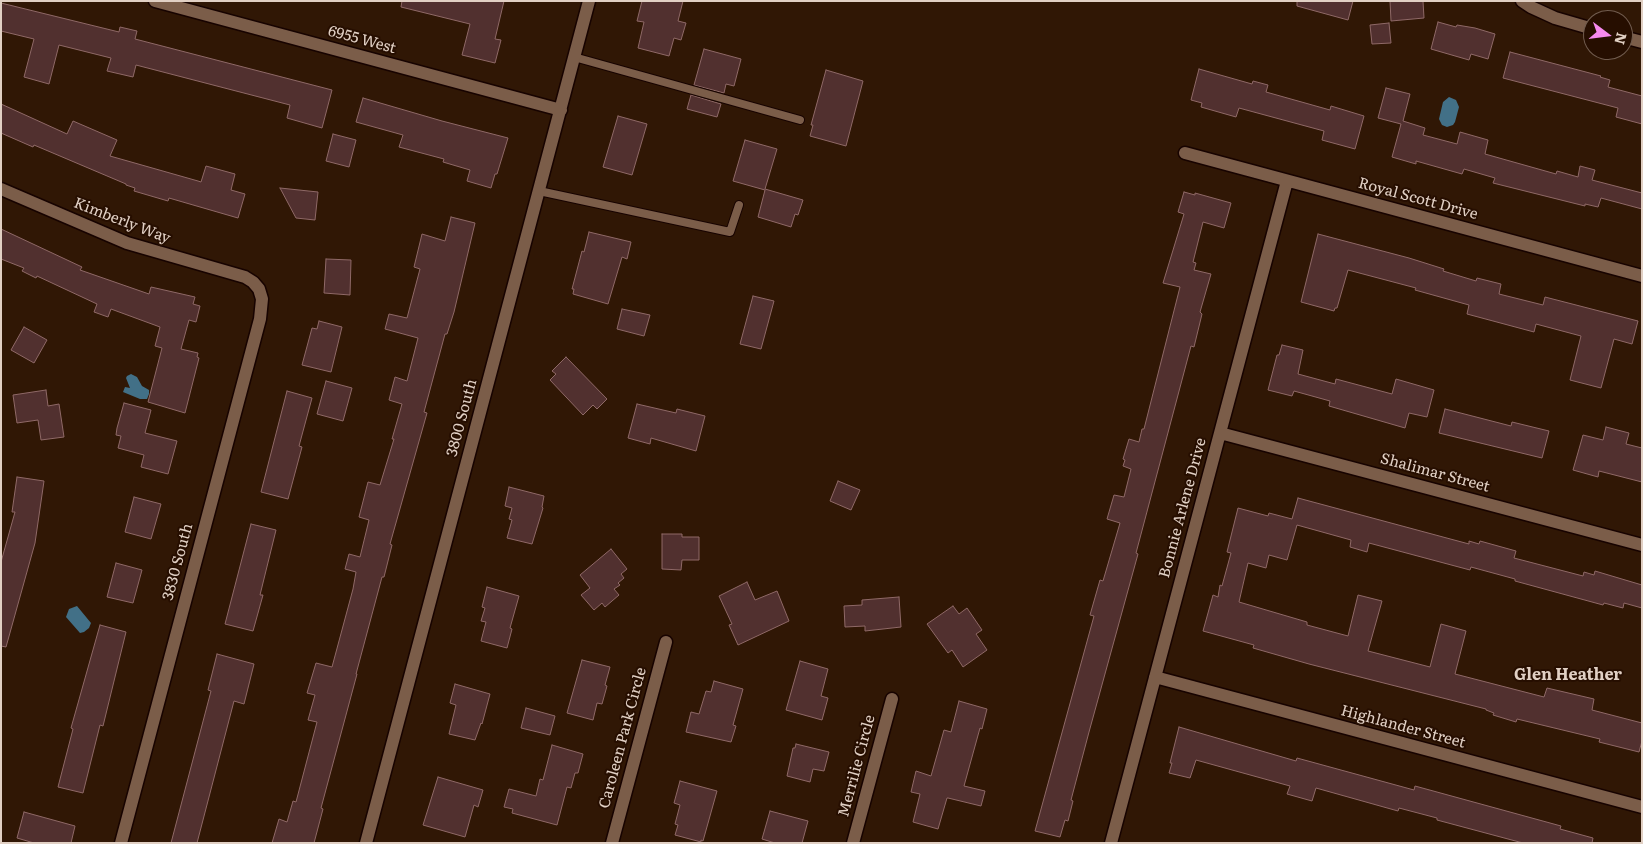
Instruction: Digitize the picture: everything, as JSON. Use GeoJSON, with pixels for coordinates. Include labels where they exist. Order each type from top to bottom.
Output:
{"type":"FeatureCollection","features":[{"type":"Feature","properties":{"kind":"street","name":"6955 West"},"geometry":{"type":"LineString","coordinates":[[155,1],[561,110]]}},
{"type":"Feature","properties":{"kind":"street","name":"3800 South"},"geometry":{"type":"LineString","coordinates":[[366,843],[589,1]]}},
{"type":"Feature","properties":{"kind":"street"},"geometry":{"type":"LineString","coordinates":[[1522,1],[1555,18],[1583,26]]}},
{"type":"Feature","properties":{"kind":"street","name":"Royal Scott Drive"},"geometry":{"type":"LineString","coordinates":[[1185,154],[1642,276]]}},
{"type":"Feature","properties":{"kind":"street","name":"Bonnie Arlene Drive"},"geometry":{"type":"LineString","coordinates":[[1111,843],[1287,181]]}},
{"type":"Feature","properties":{"kind":"street","name":"Kimberly Way"},"geometry":{"type":"LineString","coordinates":[[1,190],[128,243],[165,256],[240,276],[253,282],[259,289]]}},
{"type":"Feature","properties":{"kind":"street","name":"3830 South"},"geometry":{"type":"LineString","coordinates":[[121,843],[260,319],[262,299],[259,289]]}},
{"type":"Feature","properties":{"kind":"street","name":"Shalimar Street"},"geometry":{"type":"LineString","coordinates":[[1220,433],[1642,545]]}},
{"type":"Feature","properties":{"kind":"street","name":"Caroleen Park Circle"},"geometry":{"type":"LineString","coordinates":[[612,843],[666,642]]}},
{"type":"Feature","properties":{"kind":"street","name":"Highlander Street"},"geometry":{"type":"LineString","coordinates":[[1155,677],[1642,807]]}},
{"type":"Feature","properties":{"kind":"street","name":"Merrilie Circle"},"geometry":{"type":"LineString","coordinates":[[853,843],[892,699]]}},
{"type":"Feature","properties":{"kind":"lane"},"geometry":{"type":"LineString","coordinates":[[574,57],[800,120]]}},
{"type":"Feature","properties":{"kind":"lane"},"geometry":{"type":"LineString","coordinates":[[539,191],[730,232],[739,205]]}},
{"type":"Feature","properties":{"kind":"water"},"geometry":{"type":"Polygon","coordinates":[[[1449,97],[1456,100],[1459,107],[1455,122],[1447,127],[1442,125],[1439,119],[1443,102],[1449,97]]]}},
{"type":"Feature","properties":{"kind":"water"},"geometry":{"type":"Polygon","coordinates":[[[131,374],[137,377],[142,386],[149,390],[147,399],[140,399],[123,392],[125,387],[130,388],[126,378],[131,374]]]}},
{"type":"Feature","properties":{"kind":"water"},"geometry":{"type":"Polygon","coordinates":[[[77,606],[91,623],[89,628],[80,633],[66,617],[69,609],[77,606]]]}},
{"type":"Feature","properties":{"kind":"building"},"geometry":{"type":"Polygon","coordinates":[[[402,1],[504,1],[495,39],[501,40],[495,63],[462,55],[470,24],[401,7],[402,1]]]}},
{"type":"Feature","properties":{"kind":"building"},"geometry":{"type":"Polygon","coordinates":[[[642,1],[683,1],[678,21],[686,23],[681,40],[674,38],[669,56],[638,48],[644,22],[637,21],[642,1]]]}},
{"type":"Feature","properties":{"kind":"building"},"geometry":{"type":"Polygon","coordinates":[[[1297,1],[1353,1],[1348,20],[1297,6],[1297,1]]]}},
{"type":"Feature","properties":{"kind":"building"},"geometry":{"type":"Polygon","coordinates":[[[1390,1],[1423,1],[1424,18],[1391,21],[1390,1]]]}},
{"type":"Feature","properties":{"kind":"building"},"geometry":{"type":"Polygon","coordinates":[[[1,3],[119,32],[120,27],[137,31],[135,39],[332,90],[322,128],[287,118],[290,105],[136,65],[133,77],[107,71],[111,58],[59,45],[49,84],[24,77],[34,39],[1,31],[1,3]]]}},
{"type":"Feature","properties":{"kind":"building"},"geometry":{"type":"Polygon","coordinates":[[[1438,22],[1456,27],[1457,25],[1475,28],[1495,34],[1488,59],[1471,54],[1469,60],[1431,49],[1438,22]]]}},
{"type":"Feature","properties":{"kind":"building"},"geometry":{"type":"Polygon","coordinates":[[[1389,23],[1391,43],[1372,44],[1370,25],[1389,23]]]}},
{"type":"Feature","properties":{"kind":"building"},"geometry":{"type":"Polygon","coordinates":[[[704,49],[741,59],[734,86],[726,84],[724,93],[694,85],[704,49]]]}},
{"type":"Feature","properties":{"kind":"building"},"geometry":{"type":"Polygon","coordinates":[[[1510,52],[1601,76],[1610,80],[1608,87],[1642,96],[1642,124],[1616,117],[1618,108],[1503,78],[1510,52]]]}},
{"type":"Feature","properties":{"kind":"building"},"geometry":{"type":"Polygon","coordinates":[[[1199,69],[1252,84],[1253,81],[1268,85],[1266,92],[1330,110],[1331,106],[1364,116],[1355,149],[1322,140],[1324,131],[1239,108],[1236,117],[1201,107],[1202,103],[1191,100],[1199,69]]]}},
{"type":"Feature","properties":{"kind":"building"},"geometry":{"type":"Polygon","coordinates":[[[826,70],[863,81],[846,146],[810,136],[813,125],[811,125],[826,70]]]}},
{"type":"Feature","properties":{"kind":"building"},"geometry":{"type":"Polygon","coordinates":[[[1386,88],[1410,94],[1403,121],[1425,128],[1423,135],[1457,144],[1460,132],[1488,140],[1485,154],[1556,174],[1557,171],[1578,177],[1580,166],[1595,170],[1592,180],[1642,193],[1642,209],[1601,198],[1598,207],[1585,204],[1585,206],[1493,183],[1495,178],[1464,169],[1462,174],[1416,161],[1416,164],[1392,157],[1401,124],[1378,118],[1386,88]]]}},
{"type":"Feature","properties":{"kind":"building"},"geometry":{"type":"Polygon","coordinates":[[[691,95],[721,104],[717,117],[687,109],[691,95]]]}},
{"type":"Feature","properties":{"kind":"building"},"geometry":{"type":"Polygon","coordinates":[[[363,98],[508,138],[491,188],[467,181],[470,170],[443,162],[444,159],[399,147],[403,135],[356,122],[363,98]]]}},
{"type":"Feature","properties":{"kind":"building"},"geometry":{"type":"Polygon","coordinates":[[[1,104],[67,134],[73,121],[117,140],[110,156],[201,182],[206,166],[235,174],[231,190],[245,194],[238,218],[169,198],[168,201],[134,191],[135,188],[126,184],[1,133],[1,104]]]}},
{"type":"Feature","properties":{"kind":"building"},"geometry":{"type":"Polygon","coordinates":[[[618,116],[647,124],[632,175],[603,167],[618,116]]]}},
{"type":"Feature","properties":{"kind":"building"},"geometry":{"type":"Polygon","coordinates":[[[333,134],[356,140],[349,167],[326,161],[333,134]]]}},
{"type":"Feature","properties":{"kind":"building"},"geometry":{"type":"Polygon","coordinates":[[[745,140],[777,149],[765,189],[803,200],[798,215],[795,214],[791,227],[758,217],[765,190],[733,181],[745,140]]]}},
{"type":"Feature","properties":{"kind":"building"},"geometry":{"type":"Polygon","coordinates":[[[280,188],[318,192],[315,220],[296,218],[280,188]]]}},
{"type":"Feature","properties":{"kind":"building"},"geometry":{"type":"Polygon","coordinates":[[[1184,192],[1195,195],[1195,193],[1231,203],[1224,228],[1203,222],[1193,262],[1196,263],[1194,270],[1211,274],[1200,312],[1202,314],[1194,347],[1191,346],[1136,553],[1138,554],[1071,800],[1073,801],[1068,821],[1065,820],[1060,837],[1035,831],[1094,616],[1090,615],[1100,580],[1103,581],[1120,523],[1107,519],[1114,495],[1124,497],[1131,469],[1123,466],[1125,460],[1123,459],[1129,439],[1139,442],[1142,429],[1144,429],[1180,287],[1163,283],[1184,214],[1178,212],[1184,192]]]}},
{"type":"Feature","properties":{"kind":"building"},"geometry":{"type":"Polygon","coordinates":[[[451,217],[475,223],[454,312],[447,334],[445,334],[424,412],[427,413],[390,544],[392,545],[384,577],[382,577],[356,674],[321,808],[323,809],[314,843],[272,843],[279,819],[287,822],[293,801],[296,802],[317,722],[308,720],[315,695],[307,693],[316,663],[332,667],[356,572],[345,569],[349,554],[360,557],[369,520],[359,517],[368,482],[380,485],[402,404],[389,400],[395,377],[407,381],[418,338],[385,329],[389,314],[407,318],[420,269],[414,267],[422,234],[445,241],[451,217]]]}},
{"type":"Feature","properties":{"kind":"building"},"geometry":{"type":"Polygon","coordinates":[[[1,229],[82,267],[80,270],[149,294],[151,287],[195,297],[193,304],[200,306],[196,322],[189,320],[181,349],[198,353],[197,357],[199,358],[185,413],[148,402],[162,348],[155,346],[160,327],[111,309],[108,317],[94,312],[97,304],[37,276],[36,278],[22,271],[24,268],[1,259],[1,229]]]}},
{"type":"Feature","properties":{"kind":"building"},"geometry":{"type":"Polygon","coordinates":[[[589,232],[631,242],[627,259],[622,257],[608,304],[573,294],[574,289],[572,289],[589,232]]]}},
{"type":"Feature","properties":{"kind":"building"},"geometry":{"type":"Polygon","coordinates":[[[1318,234],[1409,258],[1476,281],[1477,278],[1501,284],[1499,294],[1543,305],[1545,297],[1638,321],[1632,344],[1614,339],[1601,388],[1570,380],[1581,336],[1536,324],[1534,332],[1467,314],[1469,305],[1415,290],[1416,288],[1348,270],[1337,308],[1334,311],[1301,302],[1318,234]]]}},
{"type":"Feature","properties":{"kind":"building"},"geometry":{"type":"Polygon","coordinates":[[[326,259],[351,260],[350,295],[324,293],[326,259]]]}},
{"type":"Feature","properties":{"kind":"building"},"geometry":{"type":"Polygon","coordinates":[[[753,296],[774,301],[761,349],[740,344],[753,296]]]}},
{"type":"Feature","properties":{"kind":"building"},"geometry":{"type":"Polygon","coordinates":[[[622,309],[650,315],[644,336],[617,329],[622,309]]]}},
{"type":"Feature","properties":{"kind":"building"},"geometry":{"type":"Polygon","coordinates":[[[319,321],[342,327],[331,372],[302,365],[312,328],[317,329],[319,321]]]}},
{"type":"Feature","properties":{"kind":"building"},"geometry":{"type":"Polygon","coordinates":[[[24,327],[47,340],[34,363],[11,350],[24,327]]]}},
{"type":"Feature","properties":{"kind":"building"},"geometry":{"type":"Polygon","coordinates":[[[1282,345],[1303,350],[1298,374],[1335,384],[1336,379],[1392,394],[1396,379],[1434,390],[1427,417],[1409,413],[1405,428],[1329,406],[1330,401],[1294,391],[1292,396],[1268,390],[1277,355],[1279,355],[1282,345]]]}},
{"type":"Feature","properties":{"kind":"building"},"geometry":{"type":"Polygon","coordinates":[[[566,357],[607,399],[597,409],[593,405],[583,415],[550,380],[556,374],[552,371],[566,357]]]}},
{"type":"Feature","properties":{"kind":"building"},"geometry":{"type":"Polygon","coordinates":[[[326,381],[352,388],[343,421],[317,414],[326,381]]]}},
{"type":"Feature","properties":{"kind":"building"},"geometry":{"type":"Polygon","coordinates":[[[46,390],[48,406],[59,404],[64,437],[41,440],[38,420],[17,423],[13,395],[46,390]]]}},
{"type":"Feature","properties":{"kind":"building"},"geometry":{"type":"Polygon","coordinates":[[[287,391],[312,398],[299,446],[302,447],[288,499],[261,492],[287,391]]]}},
{"type":"Feature","properties":{"kind":"building"},"geometry":{"type":"Polygon","coordinates":[[[124,403],[151,410],[145,433],[177,441],[168,474],[141,467],[144,455],[118,448],[121,436],[116,435],[124,403]]]}},
{"type":"Feature","properties":{"kind":"building"},"geometry":{"type":"Polygon","coordinates":[[[637,404],[676,413],[677,409],[705,416],[696,451],[651,438],[650,444],[628,438],[637,404]]]}},
{"type":"Feature","properties":{"kind":"building"},"geometry":{"type":"Polygon","coordinates":[[[1445,409],[1511,426],[1512,422],[1549,431],[1542,458],[1439,433],[1445,409]]]}},
{"type":"Feature","properties":{"kind":"building"},"geometry":{"type":"Polygon","coordinates":[[[1606,427],[1629,433],[1626,444],[1642,448],[1642,482],[1599,471],[1598,477],[1573,470],[1583,435],[1603,440],[1606,427]]]}},
{"type":"Feature","properties":{"kind":"building"},"geometry":{"type":"Polygon","coordinates":[[[17,477],[44,481],[35,543],[6,647],[1,646],[1,562],[15,512],[12,512],[17,477]]]}},
{"type":"Feature","properties":{"kind":"building"},"geometry":{"type":"Polygon","coordinates":[[[838,481],[860,490],[851,510],[830,501],[838,481]]]}},
{"type":"Feature","properties":{"kind":"building"},"geometry":{"type":"Polygon","coordinates":[[[509,487],[544,496],[543,508],[532,544],[507,538],[512,520],[509,519],[512,508],[505,506],[509,487]]]}},
{"type":"Feature","properties":{"kind":"building"},"geometry":{"type":"Polygon","coordinates":[[[134,497],[161,504],[151,539],[125,532],[134,497]]]}},
{"type":"Feature","properties":{"kind":"building"},"geometry":{"type":"Polygon","coordinates":[[[1298,498],[1469,544],[1469,541],[1479,544],[1480,541],[1516,551],[1514,558],[1583,576],[1584,572],[1594,575],[1595,571],[1642,585],[1642,608],[1624,603],[1623,608],[1604,603],[1603,605],[1471,567],[1470,570],[1369,543],[1367,552],[1350,547],[1351,540],[1297,525],[1287,560],[1269,555],[1266,568],[1248,563],[1239,602],[1307,622],[1307,625],[1348,636],[1358,595],[1382,601],[1368,651],[1430,667],[1441,624],[1466,631],[1455,674],[1544,697],[1547,688],[1594,699],[1592,710],[1642,723],[1642,741],[1639,752],[1599,742],[1600,739],[1517,719],[1516,722],[1493,715],[1494,713],[1486,709],[1309,664],[1253,648],[1254,645],[1203,631],[1213,595],[1218,597],[1220,585],[1222,586],[1231,553],[1227,552],[1238,508],[1268,516],[1269,513],[1292,519],[1298,498]]]}},
{"type":"Feature","properties":{"kind":"building"},"geometry":{"type":"Polygon","coordinates":[[[251,524],[276,530],[260,595],[263,595],[253,631],[225,624],[251,524]]]}},
{"type":"Feature","properties":{"kind":"building"},"geometry":{"type":"Polygon","coordinates":[[[662,534],[682,534],[682,537],[699,537],[699,560],[682,560],[681,570],[662,569],[662,534]]]}},
{"type":"Feature","properties":{"kind":"building"},"geometry":{"type":"Polygon","coordinates":[[[611,549],[627,569],[621,574],[624,578],[618,583],[620,585],[614,589],[619,595],[605,607],[602,603],[594,610],[581,595],[590,588],[580,575],[611,549]]]}},
{"type":"Feature","properties":{"kind":"building"},"geometry":{"type":"Polygon","coordinates":[[[116,563],[142,570],[133,603],[107,597],[116,563]]]}},
{"type":"Feature","properties":{"kind":"building"},"geometry":{"type":"Polygon","coordinates":[[[747,582],[755,600],[777,591],[789,621],[738,645],[729,625],[732,624],[719,596],[747,582]]]}},
{"type":"Feature","properties":{"kind":"building"},"geometry":{"type":"Polygon","coordinates":[[[487,587],[519,596],[510,628],[512,629],[507,648],[481,641],[486,622],[481,621],[485,608],[482,607],[487,587]]]}},
{"type":"Feature","properties":{"kind":"building"},"geometry":{"type":"Polygon","coordinates":[[[899,597],[901,627],[865,631],[865,626],[845,627],[844,606],[862,605],[862,600],[899,597]]]}},
{"type":"Feature","properties":{"kind":"building"},"geometry":{"type":"Polygon","coordinates":[[[953,606],[959,614],[967,608],[982,630],[976,634],[987,650],[963,667],[952,650],[948,653],[927,624],[953,606]]]}},
{"type":"Feature","properties":{"kind":"building"},"geometry":{"type":"Polygon","coordinates":[[[100,625],[126,632],[103,726],[100,725],[83,793],[58,787],[73,729],[71,728],[100,625]]]}},
{"type":"Feature","properties":{"kind":"building"},"geometry":{"type":"Polygon","coordinates":[[[217,654],[254,664],[244,704],[234,701],[197,843],[171,843],[211,691],[208,690],[217,654]]]}},
{"type":"Feature","properties":{"kind":"building"},"geometry":{"type":"Polygon","coordinates":[[[582,660],[610,667],[602,704],[597,703],[593,720],[567,713],[582,660]]]}},
{"type":"Feature","properties":{"kind":"building"},"geometry":{"type":"Polygon","coordinates":[[[800,661],[828,669],[821,696],[828,698],[822,720],[786,710],[800,661]]]}},
{"type":"Feature","properties":{"kind":"building"},"geometry":{"type":"Polygon","coordinates":[[[714,681],[743,689],[733,725],[736,726],[731,742],[686,732],[691,712],[699,714],[706,691],[711,692],[714,681]]]}},
{"type":"Feature","properties":{"kind":"building"},"geometry":{"type":"Polygon","coordinates":[[[455,684],[490,694],[482,724],[475,740],[449,734],[456,705],[450,703],[455,684]]]}},
{"type":"Feature","properties":{"kind":"building"},"geometry":{"type":"Polygon","coordinates":[[[959,701],[987,709],[964,786],[985,791],[981,806],[947,798],[938,829],[913,822],[920,794],[911,792],[916,771],[931,776],[944,730],[951,732],[959,701]]]}},
{"type":"Feature","properties":{"kind":"building"},"geometry":{"type":"Polygon","coordinates":[[[526,708],[555,716],[550,735],[521,728],[526,708]]]}},
{"type":"Feature","properties":{"kind":"building"},"geometry":{"type":"Polygon","coordinates":[[[1179,727],[1296,761],[1297,758],[1414,790],[1415,786],[1561,826],[1560,829],[1593,838],[1592,843],[1523,843],[1437,820],[1437,818],[1399,808],[1398,811],[1316,788],[1312,801],[1287,794],[1290,786],[1196,760],[1190,778],[1169,773],[1179,727]]]}},
{"type":"Feature","properties":{"kind":"building"},"geometry":{"type":"Polygon","coordinates":[[[796,744],[829,752],[824,771],[813,769],[810,782],[787,776],[793,748],[795,748],[796,744]]]}},
{"type":"Feature","properties":{"kind":"building"},"geometry":{"type":"Polygon","coordinates":[[[552,745],[583,754],[578,773],[575,773],[571,788],[567,787],[557,825],[512,813],[513,809],[504,807],[509,789],[536,796],[540,779],[543,780],[552,745]]]}},
{"type":"Feature","properties":{"kind":"building"},"geometry":{"type":"Polygon","coordinates":[[[438,777],[483,790],[478,807],[474,805],[465,837],[423,825],[438,777]]]}},
{"type":"Feature","properties":{"kind":"building"},"geometry":{"type":"Polygon","coordinates":[[[680,781],[717,791],[703,841],[701,840],[701,842],[675,835],[678,825],[675,824],[680,805],[674,803],[680,781]]]}},
{"type":"Feature","properties":{"kind":"building"},"geometry":{"type":"Polygon","coordinates":[[[770,811],[808,821],[802,843],[775,843],[762,839],[770,811]]]}},
{"type":"Feature","properties":{"kind":"building"},"geometry":{"type":"Polygon","coordinates":[[[24,812],[75,826],[71,843],[34,843],[17,838],[24,812]]]}},
{"type":"Feature","properties":{"kind":"district","name":"Glen Heather"},"geometry":{"type":"Point","coordinates":[1568,675]}}]}
